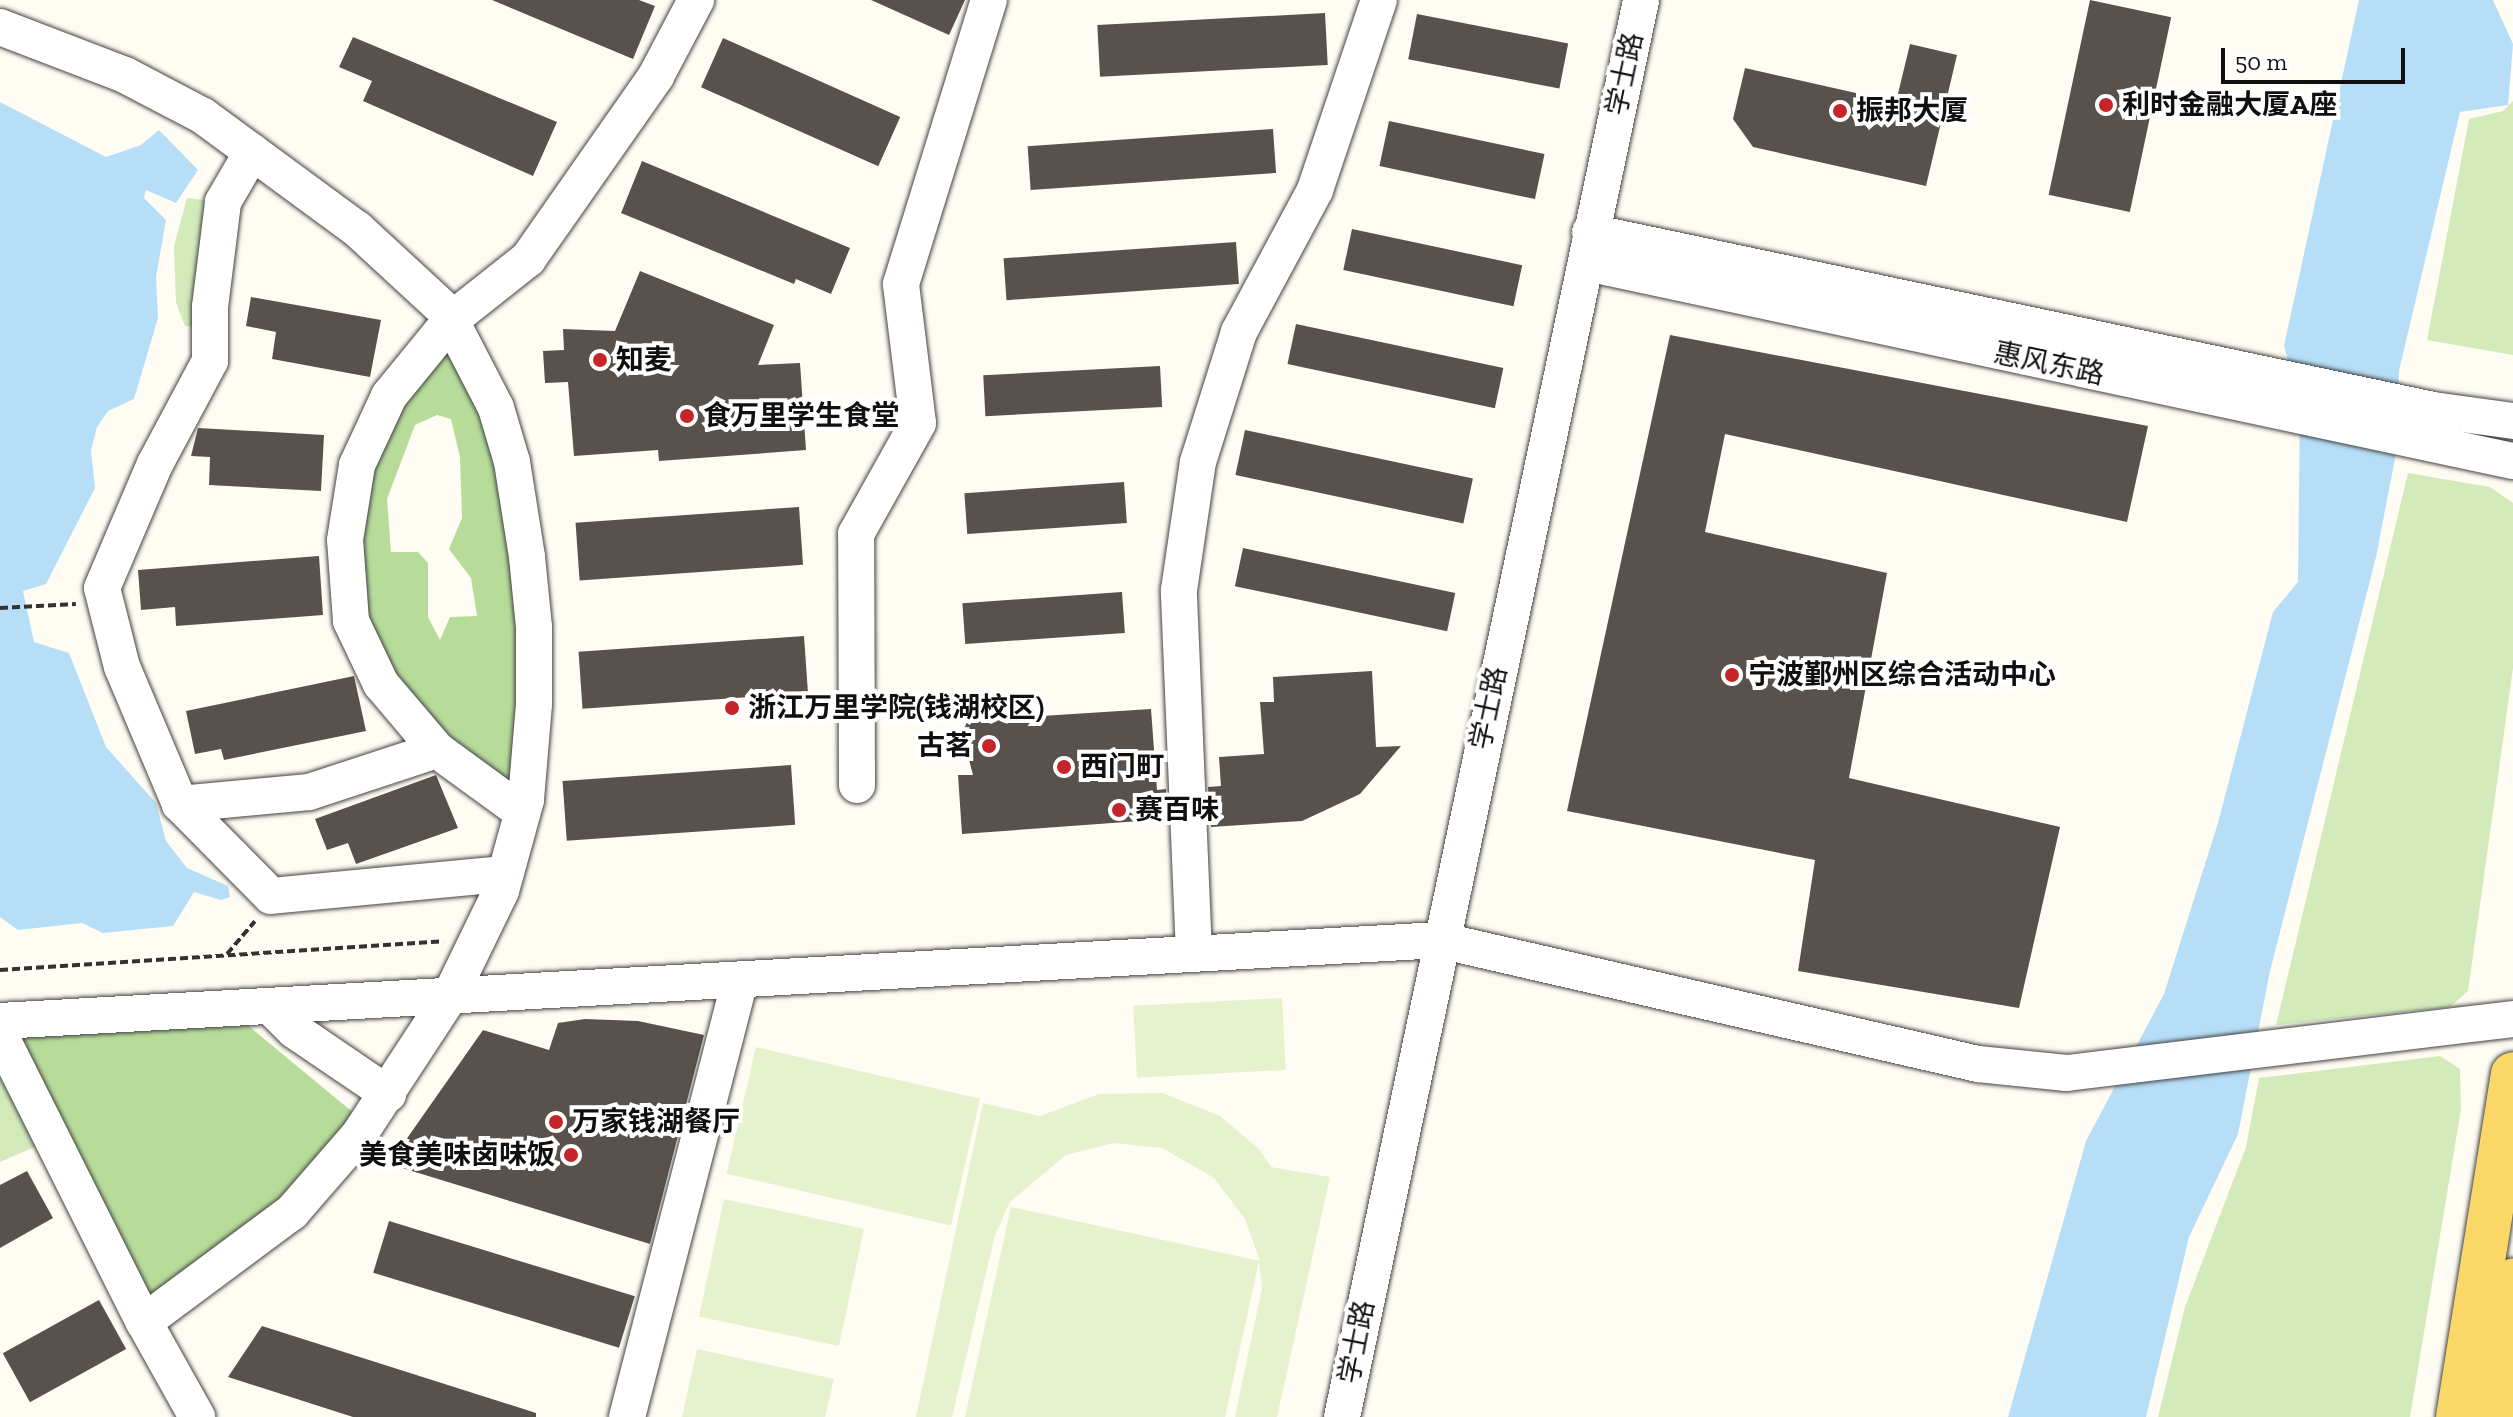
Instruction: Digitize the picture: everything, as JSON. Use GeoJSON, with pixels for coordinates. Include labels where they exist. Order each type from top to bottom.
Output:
{"type":"FeatureCollection","features":[{"type":"Feature","properties":{"kind":"main road"},"geometry":{"type":"LineString","coordinates":[[2458,1417],[2513,1074]]}},
{"type":"Feature","properties":{"kind":"main road"},"geometry":{"type":"LineString","coordinates":[[2492,1417],[2513,1281]]}},
{"type":"Feature","properties":{"kind":"street"},"geometry":{"type":"LineString","coordinates":[[0,9],[16,0]]}},
{"type":"Feature","properties":{"kind":"street"},"geometry":{"type":"LineString","coordinates":[[522,812],[437,750],[381,684],[351,621],[345,540],[357,465],[389,396],[451,320],[528,259],[656,76],[696,0]]}},
{"type":"Feature","properties":{"kind":"street"},"geometry":{"type":"LineString","coordinates":[[857,785],[856,534],[918,423],[901,284],[989,0]]}},
{"type":"Feature","properties":{"kind":"street"},"geometry":{"type":"LineString","coordinates":[[1194,954],[1179,590],[1198,462],[1239,332],[1315,190],[1379,0]]}},
{"type":"Feature","properties":{"kind":"street","name":"学士路"},"geometry":{"type":"LineString","coordinates":[[1342,1417],[1439,940],[1641,0]]}},
{"type":"Feature","properties":{"kind":"street"},"geometry":{"type":"LineString","coordinates":[[0,27],[125,75],[203,116],[357,229],[451,320],[496,408],[512,462],[527,557],[534,704],[522,812],[505,874],[450,996],[388,1094],[292,1212],[144,1322]]}},
{"type":"Feature","properties":{"kind":"street"},"geometry":{"type":"LineString","coordinates":[[252,152],[223,202],[210,307],[210,361],[155,464],[102,588],[122,667],[180,804],[235,864],[271,896],[505,874]]}},
{"type":"Feature","properties":{"kind":"street","name":"惠风东路"},"geometry":{"type":"LineString","coordinates":[[1588,248],[2273,376],[2428,426],[2513,461]]}},
{"type":"Feature","properties":{"kind":"street","name":"惠风东路"},"geometry":{"type":"LineString","coordinates":[[1588,248],[2263,410],[2428,426],[2513,421]]}},
{"type":"Feature","properties":{"kind":"street"},"geometry":{"type":"LineString","coordinates":[[180,804],[309,792],[437,750]]}},
{"type":"Feature","properties":{"kind":"street"},"geometry":{"type":"LineString","coordinates":[[0,1021],[1439,940],[1978,1064],[2067,1073],[2513,1019]]}},
{"type":"Feature","properties":{"kind":"street"},"geometry":{"type":"LineString","coordinates":[[627,1417],[740,980]]}},
{"type":"Feature","properties":{"kind":"street"},"geometry":{"type":"LineString","coordinates":[[270,1006],[294,1030],[388,1094]]}},
{"type":"Feature","properties":{"kind":"street"},"geometry":{"type":"LineString","coordinates":[[0,1035],[144,1322],[197,1417]]}},
{"type":"Feature","properties":{"kind":"path"},"geometry":{"type":"LineString","coordinates":[[0,608],[106,602]]}},
{"type":"Feature","properties":{"kind":"path"},"geometry":{"type":"LineString","coordinates":[[226,956],[277,895]]}},
{"type":"Feature","properties":{"kind":"path"},"geometry":{"type":"LineString","coordinates":[[0,970],[478,939]]}},
{"type":"Feature","properties":{"kind":"green space"},"geometry":{"type":"Polygon","coordinates":[[[2513,101],[2513,355],[2427,340],[2469,119],[2503,111],[2513,101]]]}},
{"type":"Feature","properties":{"kind":"green space"},"geometry":{"type":"Polygon","coordinates":[[[187,198],[223,202],[210,329],[185,326],[176,303],[174,246],[187,198]]]}},
{"type":"Feature","properties":{"kind":"green space"},"geometry":{"type":"Polygon","coordinates":[[[453,330],[470,362],[525,584],[519,802],[383,682],[349,542],[359,470],[453,330]],[[437,415],[415,425],[387,499],[391,552],[418,552],[428,563],[428,617],[440,640],[450,617],[477,616],[471,578],[449,549],[462,518],[460,457],[451,419],[437,415]]]}},
{"type":"Feature","properties":{"kind":"green space"},"geometry":{"type":"Polygon","coordinates":[[[2408,473],[2490,487],[2513,503],[2513,668],[2468,991],[2450,1007],[2276,1025],[2408,473]]]}},
{"type":"Feature","properties":{"kind":"green space"},"geometry":{"type":"Polygon","coordinates":[[[1282,998],[1286,1070],[1137,1078],[1133,1006],[1282,998]]]}},
{"type":"Feature","properties":{"kind":"green space"},"geometry":{"type":"Polygon","coordinates":[[[245,1023],[361,1119],[294,1197],[146,1307],[11,1037],[245,1023]]]}},
{"type":"Feature","properties":{"kind":"green space"},"geometry":{"type":"Polygon","coordinates":[[[756,1047],[980,1099],[951,1225],[727,1174],[756,1047]]]}},
{"type":"Feature","properties":{"kind":"green space"},"geometry":{"type":"Polygon","coordinates":[[[0,1048],[48,1141],[0,1162],[0,1048]]]}},
{"type":"Feature","properties":{"kind":"green space"},"geometry":{"type":"Polygon","coordinates":[[[2440,1056],[2460,1069],[2461,1109],[2410,1417],[2158,1417],[2185,1307],[2246,1147],[2259,1078],[2440,1056]]]}},
{"type":"Feature","properties":{"kind":"green space"},"geometry":{"type":"Polygon","coordinates":[[[1163,1093],[1220,1116],[1259,1149],[1271,1167],[1330,1177],[1277,1417],[1235,1417],[1262,1288],[1259,1261],[1225,1417],[965,1417],[1011,1207],[1260,1261],[1245,1219],[1214,1178],[1162,1148],[1114,1143],[1066,1155],[1010,1202],[995,1235],[952,1417],[916,1417],[983,1103],[1040,1116],[1099,1094],[1163,1093]]]}},
{"type":"Feature","properties":{"kind":"green space"},"geometry":{"type":"Polygon","coordinates":[[[724,1199],[864,1229],[839,1346],[699,1316],[724,1199]]]}},
{"type":"Feature","properties":{"kind":"green space"},"geometry":{"type":"Polygon","coordinates":[[[697,1349],[834,1379],[825,1417],[682,1417],[697,1349]]]}},
{"type":"Feature","properties":{"kind":"water"},"geometry":{"type":"Polygon","coordinates":[[[2359,0],[2493,0],[2513,44],[2508,105],[2460,112],[2399,371],[2397,448],[2376,557],[2270,971],[2238,1134],[2189,1237],[2146,1417],[2008,1417],[2086,1141],[2164,994],[2218,823],[2273,612],[2298,582],[2300,401],[2284,346],[2359,0]]]}},
{"type":"Feature","properties":{"kind":"water"},"geometry":{"type":"Polygon","coordinates":[[[0,102],[106,157],[141,145],[159,130],[198,170],[176,203],[146,190],[144,198],[166,220],[156,277],[158,318],[134,399],[108,411],[97,427],[91,450],[95,488],[46,584],[23,591],[34,642],[69,653],[106,747],[156,803],[166,841],[187,868],[228,886],[230,897],[221,900],[194,892],[173,926],[103,933],[82,923],[18,930],[0,917],[0,102]]]}},
{"type":"Feature","properties":{"kind":"building"},"geometry":{"type":"Polygon","coordinates":[[[492,0],[639,0],[655,6],[633,59],[492,0]]]}},
{"type":"Feature","properties":{"kind":"building"},"geometry":{"type":"Polygon","coordinates":[[[871,0],[965,0],[949,35],[871,0]]]}},
{"type":"Feature","properties":{"kind":"building","name":"利时金融大厦A座"},"geometry":{"type":"Polygon","coordinates":[[[2090,0],[2171,17],[2130,212],[2049,195],[2090,0]]]}},
{"type":"Feature","properties":{"kind":"building"},"geometry":{"type":"Polygon","coordinates":[[[1325,13],[1328,65],[1100,77],[1097,25],[1325,13]]]}},
{"type":"Feature","properties":{"kind":"building"},"geometry":{"type":"Polygon","coordinates":[[[1417,14],[1568,43],[1559,89],[1408,59],[1417,14]]]}},
{"type":"Feature","properties":{"kind":"building"},"geometry":{"type":"Polygon","coordinates":[[[353,37],[557,122],[533,176],[363,101],[372,81],[339,67],[353,37]]]}},
{"type":"Feature","properties":{"kind":"building"},"geometry":{"type":"Polygon","coordinates":[[[723,38],[900,117],[878,166],[701,87],[723,38]]]}},
{"type":"Feature","properties":{"kind":"building","name":"振邦大厦"},"geometry":{"type":"Polygon","coordinates":[[[1910,44],[1957,55],[1926,186],[1753,147],[1733,119],[1745,68],[1896,102],[1910,44]]]}},
{"type":"Feature","properties":{"kind":"building"},"geometry":{"type":"Polygon","coordinates":[[[1389,121],[1545,154],[1535,199],[1379,166],[1389,121]]]}},
{"type":"Feature","properties":{"kind":"building"},"geometry":{"type":"Polygon","coordinates":[[[1273,129],[1276,173],[1031,190],[1028,146],[1273,129]]]}},
{"type":"Feature","properties":{"kind":"building"},"geometry":{"type":"Polygon","coordinates":[[[642,161],[850,248],[831,294],[796,279],[794,284],[621,213],[642,161]]]}},
{"type":"Feature","properties":{"kind":"building"},"geometry":{"type":"Polygon","coordinates":[[[1352,229],[1522,265],[1513,306],[1343,270],[1352,229]]]}},
{"type":"Feature","properties":{"kind":"building"},"geometry":{"type":"Polygon","coordinates":[[[1236,242],[1239,284],[1006,300],[1004,258],[1236,242]]]}},
{"type":"Feature","properties":{"kind":"building","name":"食万里学生食堂"},"geometry":{"type":"Polygon","coordinates":[[[640,271],[774,325],[758,365],[800,363],[806,450],[659,461],[658,450],[574,456],[568,382],[545,383],[543,351],[564,350],[563,329],[615,331],[640,271]]]}},
{"type":"Feature","properties":{"kind":"building"},"geometry":{"type":"Polygon","coordinates":[[[251,297],[381,320],[370,377],[272,359],[276,332],[246,326],[251,297]]]}},
{"type":"Feature","properties":{"kind":"building"},"geometry":{"type":"Polygon","coordinates":[[[1296,324],[1503,368],[1495,408],[1287,364],[1296,324]]]}},
{"type":"Feature","properties":{"kind":"building","name":"宁波鄞州区综合活动中心"},"geometry":{"type":"Polygon","coordinates":[[[1670,335],[2148,426],[2127,522],[1725,434],[1705,532],[1887,573],[1849,778],[2060,827],[2019,1008],[1798,971],[1815,860],[1567,811],[1670,335]]]}},
{"type":"Feature","properties":{"kind":"building"},"geometry":{"type":"Polygon","coordinates":[[[1160,366],[1162,407],[985,416],[983,375],[1160,366]]]}},
{"type":"Feature","properties":{"kind":"building"},"geometry":{"type":"Polygon","coordinates":[[[198,428],[324,435],[321,491],[209,485],[210,457],[191,456],[198,428]]]}},
{"type":"Feature","properties":{"kind":"building"},"geometry":{"type":"Polygon","coordinates":[[[1245,430],[1473,478],[1463,523],[1235,475],[1245,430]]]}},
{"type":"Feature","properties":{"kind":"building"},"geometry":{"type":"Polygon","coordinates":[[[1124,482],[1127,523],[967,534],[964,493],[1124,482]]]}},
{"type":"Feature","properties":{"kind":"building"},"geometry":{"type":"Polygon","coordinates":[[[799,507],[803,565],[580,580],[576,523],[799,507]]]}},
{"type":"Feature","properties":{"kind":"building"},"geometry":{"type":"Polygon","coordinates":[[[1243,548],[1455,593],[1447,631],[1235,586],[1243,548]]]}},
{"type":"Feature","properties":{"kind":"building"},"geometry":{"type":"Polygon","coordinates":[[[319,556],[323,615],[176,626],[175,607],[141,610],[138,570],[319,556]]]}},
{"type":"Feature","properties":{"kind":"building"},"geometry":{"type":"Polygon","coordinates":[[[1122,592],[1125,633],[965,644],[962,603],[1122,592]]]}},
{"type":"Feature","properties":{"kind":"building"},"geometry":{"type":"Polygon","coordinates":[[[804,636],[808,693],[583,709],[579,652],[804,636]]]}},
{"type":"Feature","properties":{"kind":"building"},"geometry":{"type":"Polygon","coordinates":[[[1372,671],[1376,747],[1401,746],[1360,794],[1302,821],[1211,827],[1208,787],[1221,786],[1219,757],[1264,754],[1260,702],[1274,702],[1273,677],[1372,671]]]}},
{"type":"Feature","properties":{"kind":"building"},"geometry":{"type":"Polygon","coordinates":[[[354,676],[366,731],[224,760],[221,749],[195,754],[186,711],[354,676]]]}},
{"type":"Feature","properties":{"kind":"building","name":"西门町"},"geometry":{"type":"Polygon","coordinates":[[[1000,704],[1026,717],[1151,709],[1157,790],[1166,789],[1167,819],[962,834],[958,775],[973,775],[962,733],[969,718],[982,708],[1000,704]]]}},
{"type":"Feature","properties":{"kind":"building"},"geometry":{"type":"Polygon","coordinates":[[[791,765],[795,825],[567,841],[563,781],[791,765]]]}},
{"type":"Feature","properties":{"kind":"building"},"geometry":{"type":"Polygon","coordinates":[[[436,775],[458,828],[356,864],[348,843],[327,850],[315,819],[436,775]]]}},
{"type":"Feature","properties":{"kind":"building","name":"万家钱湖餐厅"},"geometry":{"type":"Polygon","coordinates":[[[585,1019],[638,1021],[704,1035],[650,1244],[389,1164],[483,1030],[549,1050],[558,1023],[585,1019]]]}},
{"type":"Feature","properties":{"kind":"building"},"geometry":{"type":"Polygon","coordinates":[[[27,1171],[53,1218],[0,1248],[0,1185],[27,1171]]]}},
{"type":"Feature","properties":{"kind":"building"},"geometry":{"type":"Polygon","coordinates":[[[389,1221],[635,1296],[619,1348],[373,1273],[389,1221]]]}},
{"type":"Feature","properties":{"kind":"building"},"geometry":{"type":"Polygon","coordinates":[[[99,1300],[126,1349],[30,1402],[3,1353],[99,1300]]]}},
{"type":"Feature","properties":{"kind":"building"},"geometry":{"type":"Polygon","coordinates":[[[262,1326],[536,1413],[536,1417],[353,1417],[228,1377],[262,1326]]]}},
{"type":"Feature","properties":{"kind":"place","name":"利时金融大厦A座"},"geometry":{"type":"Point","coordinates":[2106,105]}},
{"type":"Feature","properties":{"kind":"place","name":"振邦大厦"},"geometry":{"type":"Point","coordinates":[1840,111]}},
{"type":"Feature","properties":{"kind":"place","name":"知麦"},"geometry":{"type":"Point","coordinates":[600,360]}},
{"type":"Feature","properties":{"kind":"place","name":"食万里学生食堂"},"geometry":{"type":"Point","coordinates":[687,416]}},
{"type":"Feature","properties":{"kind":"place","name":"宁波鄞州区综合活动中心"},"geometry":{"type":"Point","coordinates":[1732,675]}},
{"type":"Feature","properties":{"kind":"place","name":"浙江万里学院(钱湖校区)"},"geometry":{"type":"Point","coordinates":[732,708]}},
{"type":"Feature","properties":{"kind":"place","name":"古茗"},"geometry":{"type":"Point","coordinates":[989,746]}},
{"type":"Feature","properties":{"kind":"place","name":"西门町"},"geometry":{"type":"Point","coordinates":[1064,767]}},
{"type":"Feature","properties":{"kind":"place","name":"赛百味"},"geometry":{"type":"Point","coordinates":[1119,810]}},
{"type":"Feature","properties":{"kind":"place","name":"万家钱湖餐厅"},"geometry":{"type":"Point","coordinates":[556,1122]}},
{"type":"Feature","properties":{"kind":"place","name":"美食美味卤味饭"},"geometry":{"type":"Point","coordinates":[571,1155]}}]}
